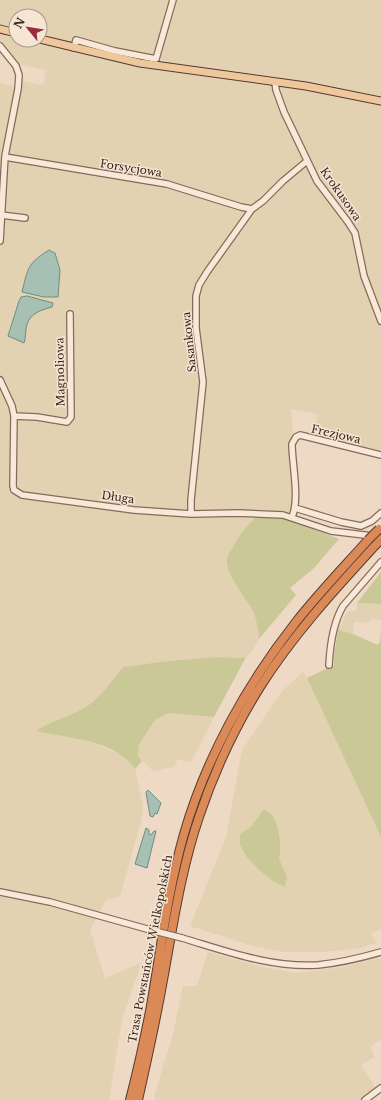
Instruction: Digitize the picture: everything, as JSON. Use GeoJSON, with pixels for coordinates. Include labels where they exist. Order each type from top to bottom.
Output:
{"type":"FeatureCollection","features":[{"type":"Feature","properties":{"kind":"highway","name":"Trasa Powstańców Wielkopolskich"},"geometry":{"type":"LineString","coordinates":[[138,1100],[156,1019],[179,889],[189,849],[208,792],[236,730],[278,660],[306,623],[381,533]]}},
{"type":"Feature","properties":{"kind":"highway","name":"Trasa Powstańców Wielkopolskich"},"geometry":{"type":"LineString","coordinates":[[130,1100],[148,1019],[168,902],[177,861],[185,832],[205,776],[242,702],[276,648],[312,602],[372,543]]}},
{"type":"Feature","properties":{"kind":"main road"},"geometry":{"type":"LineString","coordinates":[[48,42],[140,63],[331,90],[381,101]]}},
{"type":"Feature","properties":{"kind":"street"},"geometry":{"type":"LineString","coordinates":[[74,48],[76,40],[115,51],[156,59],[173,0]]}},
{"type":"Feature","properties":{"kind":"street"},"geometry":{"type":"LineString","coordinates":[[0,241],[5,157],[18,89],[19,75],[16,66],[1,49]]}},
{"type":"Feature","properties":{"kind":"street","name":"Krokusowa"},"geometry":{"type":"LineString","coordinates":[[275,82],[276,90],[284,112],[317,182],[355,233],[364,276],[381,321]]}},
{"type":"Feature","properties":{"kind":"street","name":"Forsycjowa"},"geometry":{"type":"LineString","coordinates":[[5,157],[167,184],[252,209]]}},
{"type":"Feature","properties":{"kind":"street","name":"Sasankowa"},"geometry":{"type":"LineString","coordinates":[[191,514],[191,500],[203,382],[196,328],[196,296],[203,279],[252,209],[263,201],[283,181],[307,161]]}},
{"type":"Feature","properties":{"kind":"street"},"geometry":{"type":"LineString","coordinates":[[1,214],[25,218]]}},
{"type":"Feature","properties":{"kind":"street","name":"Magnoliowa"},"geometry":{"type":"LineString","coordinates":[[14,416],[37,417],[62,422],[67,422],[71,417],[70,314]]}},
{"type":"Feature","properties":{"kind":"street","name":"Długa"},"geometry":{"type":"LineString","coordinates":[[0,380],[12,406],[14,416],[13,481],[14,490],[18,493],[27,496],[134,510],[191,514],[269,514],[292,517],[331,531],[381,533]]}},
{"type":"Feature","properties":{"kind":"street","name":"Frezjowa"},"geometry":{"type":"LineString","coordinates":[[292,517],[295,508],[295,492],[292,444],[300,435],[381,455]]}},
{"type":"Feature","properties":{"kind":"street"},"geometry":{"type":"LineString","coordinates":[[295,508],[341,522],[361,526],[372,521],[381,513]]}},
{"type":"Feature","properties":{"kind":"street"},"geometry":{"type":"LineString","coordinates":[[329,665],[330,644],[339,612],[381,562]]}},
{"type":"Feature","properties":{"kind":"street"},"geometry":{"type":"LineString","coordinates":[[0,892],[50,902],[260,960],[295,965],[330,964],[381,952]]}},
{"type":"Feature","properties":{"kind":"street"},"geometry":{"type":"LineString","coordinates":[[365,1100],[381,1088]]}},
{"type":"Feature","properties":{"kind":"shaded area"},"geometry":{"type":"Polygon","coordinates":[[[0,0],[381,0],[381,457],[312,440],[318,414],[291,409],[298,507],[291,513],[263,510],[251,522],[238,539],[227,560],[234,581],[257,622],[259,639],[252,651],[246,657],[219,657],[168,661],[123,667],[99,696],[85,708],[37,731],[91,742],[120,754],[135,769],[143,806],[141,821],[120,896],[106,900],[90,930],[105,978],[141,963],[122,1020],[109,1100],[0,1100],[0,83],[16,87],[17,80],[43,85],[46,70],[18,64],[0,49],[0,0]]]}},
{"type":"Feature","properties":{"kind":"shaded area"},"geometry":{"type":"Polygon","coordinates":[[[49,250],[55,253],[60,270],[58,297],[44,297],[22,292],[27,272],[32,263],[49,250]]]}},
{"type":"Feature","properties":{"kind":"shaded area"},"geometry":{"type":"Polygon","coordinates":[[[27,296],[53,303],[52,307],[37,312],[31,317],[26,327],[24,343],[8,336],[19,301],[21,297],[27,296]]]}},
{"type":"Feature","properties":{"kind":"shaded area"},"geometry":{"type":"Polygon","coordinates":[[[257,516],[284,518],[339,539],[314,568],[290,588],[296,595],[259,639],[254,615],[232,578],[227,564],[228,555],[236,541],[244,529],[257,516]]]}},
{"type":"Feature","properties":{"kind":"shaded area"},"geometry":{"type":"Polygon","coordinates":[[[381,572],[381,604],[357,603],[381,572]]]}},
{"type":"Feature","properties":{"kind":"shaded area"},"geometry":{"type":"Polygon","coordinates":[[[357,603],[381,604],[381,620],[372,619],[368,623],[354,622],[353,634],[338,630],[348,611],[356,611],[357,603]]]}},
{"type":"Feature","properties":{"kind":"shaded area"},"geometry":{"type":"Polygon","coordinates":[[[338,630],[353,634],[378,645],[380,642],[381,630],[381,837],[307,678],[334,665],[338,630]]]}},
{"type":"Feature","properties":{"kind":"shaded area"},"geometry":{"type":"Polygon","coordinates":[[[219,657],[246,657],[214,717],[169,713],[155,720],[139,745],[138,756],[142,761],[135,769],[126,759],[103,746],[36,731],[90,704],[100,695],[123,667],[168,661],[219,657]]]}},
{"type":"Feature","properties":{"kind":"shaded area"},"geometry":{"type":"Polygon","coordinates":[[[303,672],[381,837],[381,929],[371,934],[377,943],[361,948],[324,952],[285,952],[253,946],[190,926],[226,837],[242,750],[281,692],[303,672]]]}},
{"type":"Feature","properties":{"kind":"shaded area"},"geometry":{"type":"Polygon","coordinates":[[[169,713],[214,717],[191,762],[178,759],[174,767],[153,771],[138,757],[139,745],[155,720],[169,713]]]}},
{"type":"Feature","properties":{"kind":"shaded area"},"geometry":{"type":"Polygon","coordinates":[[[148,790],[161,803],[157,814],[155,813],[153,817],[150,816],[146,792],[148,790]]]}},
{"type":"Feature","properties":{"kind":"shaded area"},"geometry":{"type":"Polygon","coordinates":[[[264,809],[272,815],[278,830],[280,849],[279,859],[287,877],[285,887],[273,881],[258,869],[246,856],[240,845],[240,834],[251,827],[264,809]]]}},
{"type":"Feature","properties":{"kind":"shaded area"},"geometry":{"type":"Polygon","coordinates":[[[146,828],[149,830],[149,834],[151,835],[154,831],[156,831],[147,868],[135,864],[146,828]]]}},
{"type":"Feature","properties":{"kind":"shaded area"},"geometry":{"type":"Polygon","coordinates":[[[208,952],[266,968],[297,973],[343,967],[376,958],[381,959],[381,1039],[370,1047],[375,1057],[361,1065],[376,1088],[361,1100],[157,1100],[154,1097],[173,1034],[183,986],[197,986],[208,952]]]}}]}
